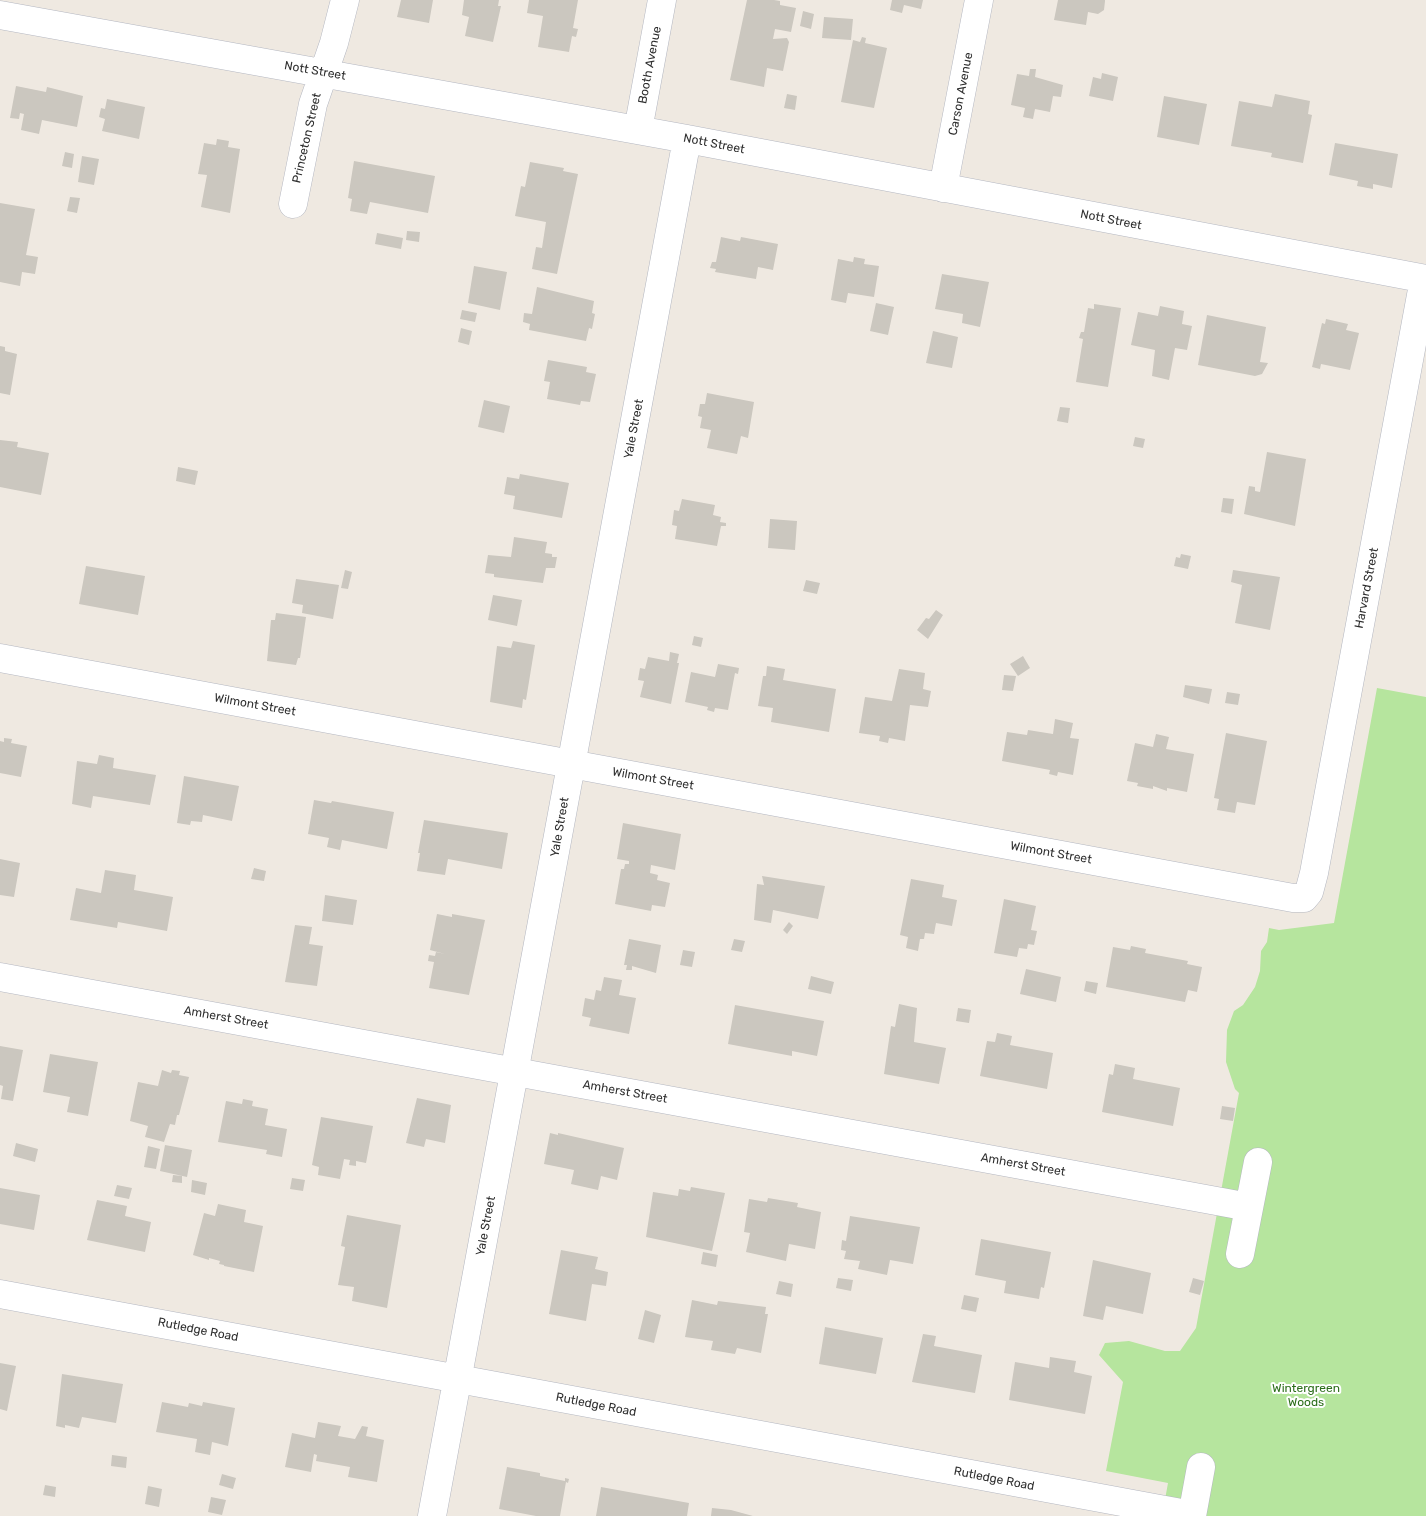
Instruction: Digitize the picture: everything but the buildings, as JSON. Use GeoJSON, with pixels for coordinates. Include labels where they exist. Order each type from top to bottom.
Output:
{"type":"FeatureCollection","features":[{"type":"Feature","properties":{"kind":"street","name":"Princeton Street"},"geometry":{"type":"LineString","coordinates":[[293,204],[310,113],[325,73],[344,0]]}},
{"type":"Feature","properties":{"kind":"street","name":"Booth Avenue"},"geometry":{"type":"LineString","coordinates":[[638,130],[662,0]]}},
{"type":"Feature","properties":{"kind":"street","name":"Carson Avenue"},"geometry":{"type":"LineString","coordinates":[[943,188],[979,0]]}},
{"type":"Feature","properties":{"kind":"street","name":"Nott Street"},"geometry":{"type":"LineString","coordinates":[[0,15],[688,139],[1425,279]]}},
{"type":"Feature","properties":{"kind":"street","name":"Yale Street"},"geometry":{"type":"LineString","coordinates":[[432,1516],[688,139]]}},
{"type":"Feature","properties":{"kind":"street","name":"Harvard Street"},"geometry":{"type":"LineString","coordinates":[[1306,897],[1311,885],[1425,279]]}},
{"type":"Feature","properties":{"kind":"street","name":"Wilmont Street"},"geometry":{"type":"LineString","coordinates":[[0,658],[1293,898],[1306,897]]}},
{"type":"Feature","properties":{"kind":"street","name":"Amherst Street"},"geometry":{"type":"LineString","coordinates":[[0,976],[1249,1207]]}},
{"type":"Feature","properties":{"kind":"street"},"geometry":{"type":"LineString","coordinates":[[1240,1254],[1258,1162]]}},
{"type":"Feature","properties":{"kind":"street","name":"Rutledge Road"},"geometry":{"type":"LineString","coordinates":[[0,1294],[1192,1516],[1201,1467]]}},
{"type":"Feature","properties":{"kind":"green space","name":"Wintergreen Woods"},"geometry":{"type":"Polygon","coordinates":[[[1377,688],[1426,697],[1426,1516],[1162,1516],[1168,1483],[1106,1471],[1123,1382],[1099,1355],[1105,1343],[1129,1341],[1165,1351],[1180,1351],[1196,1328],[1239,1093],[1235,1089],[1226,1062],[1227,1030],[1234,1011],[1243,1005],[1255,987],[1260,971],[1261,951],[1267,942],[1269,928],[1279,930],[1334,923],[1377,688]]]}}]}
